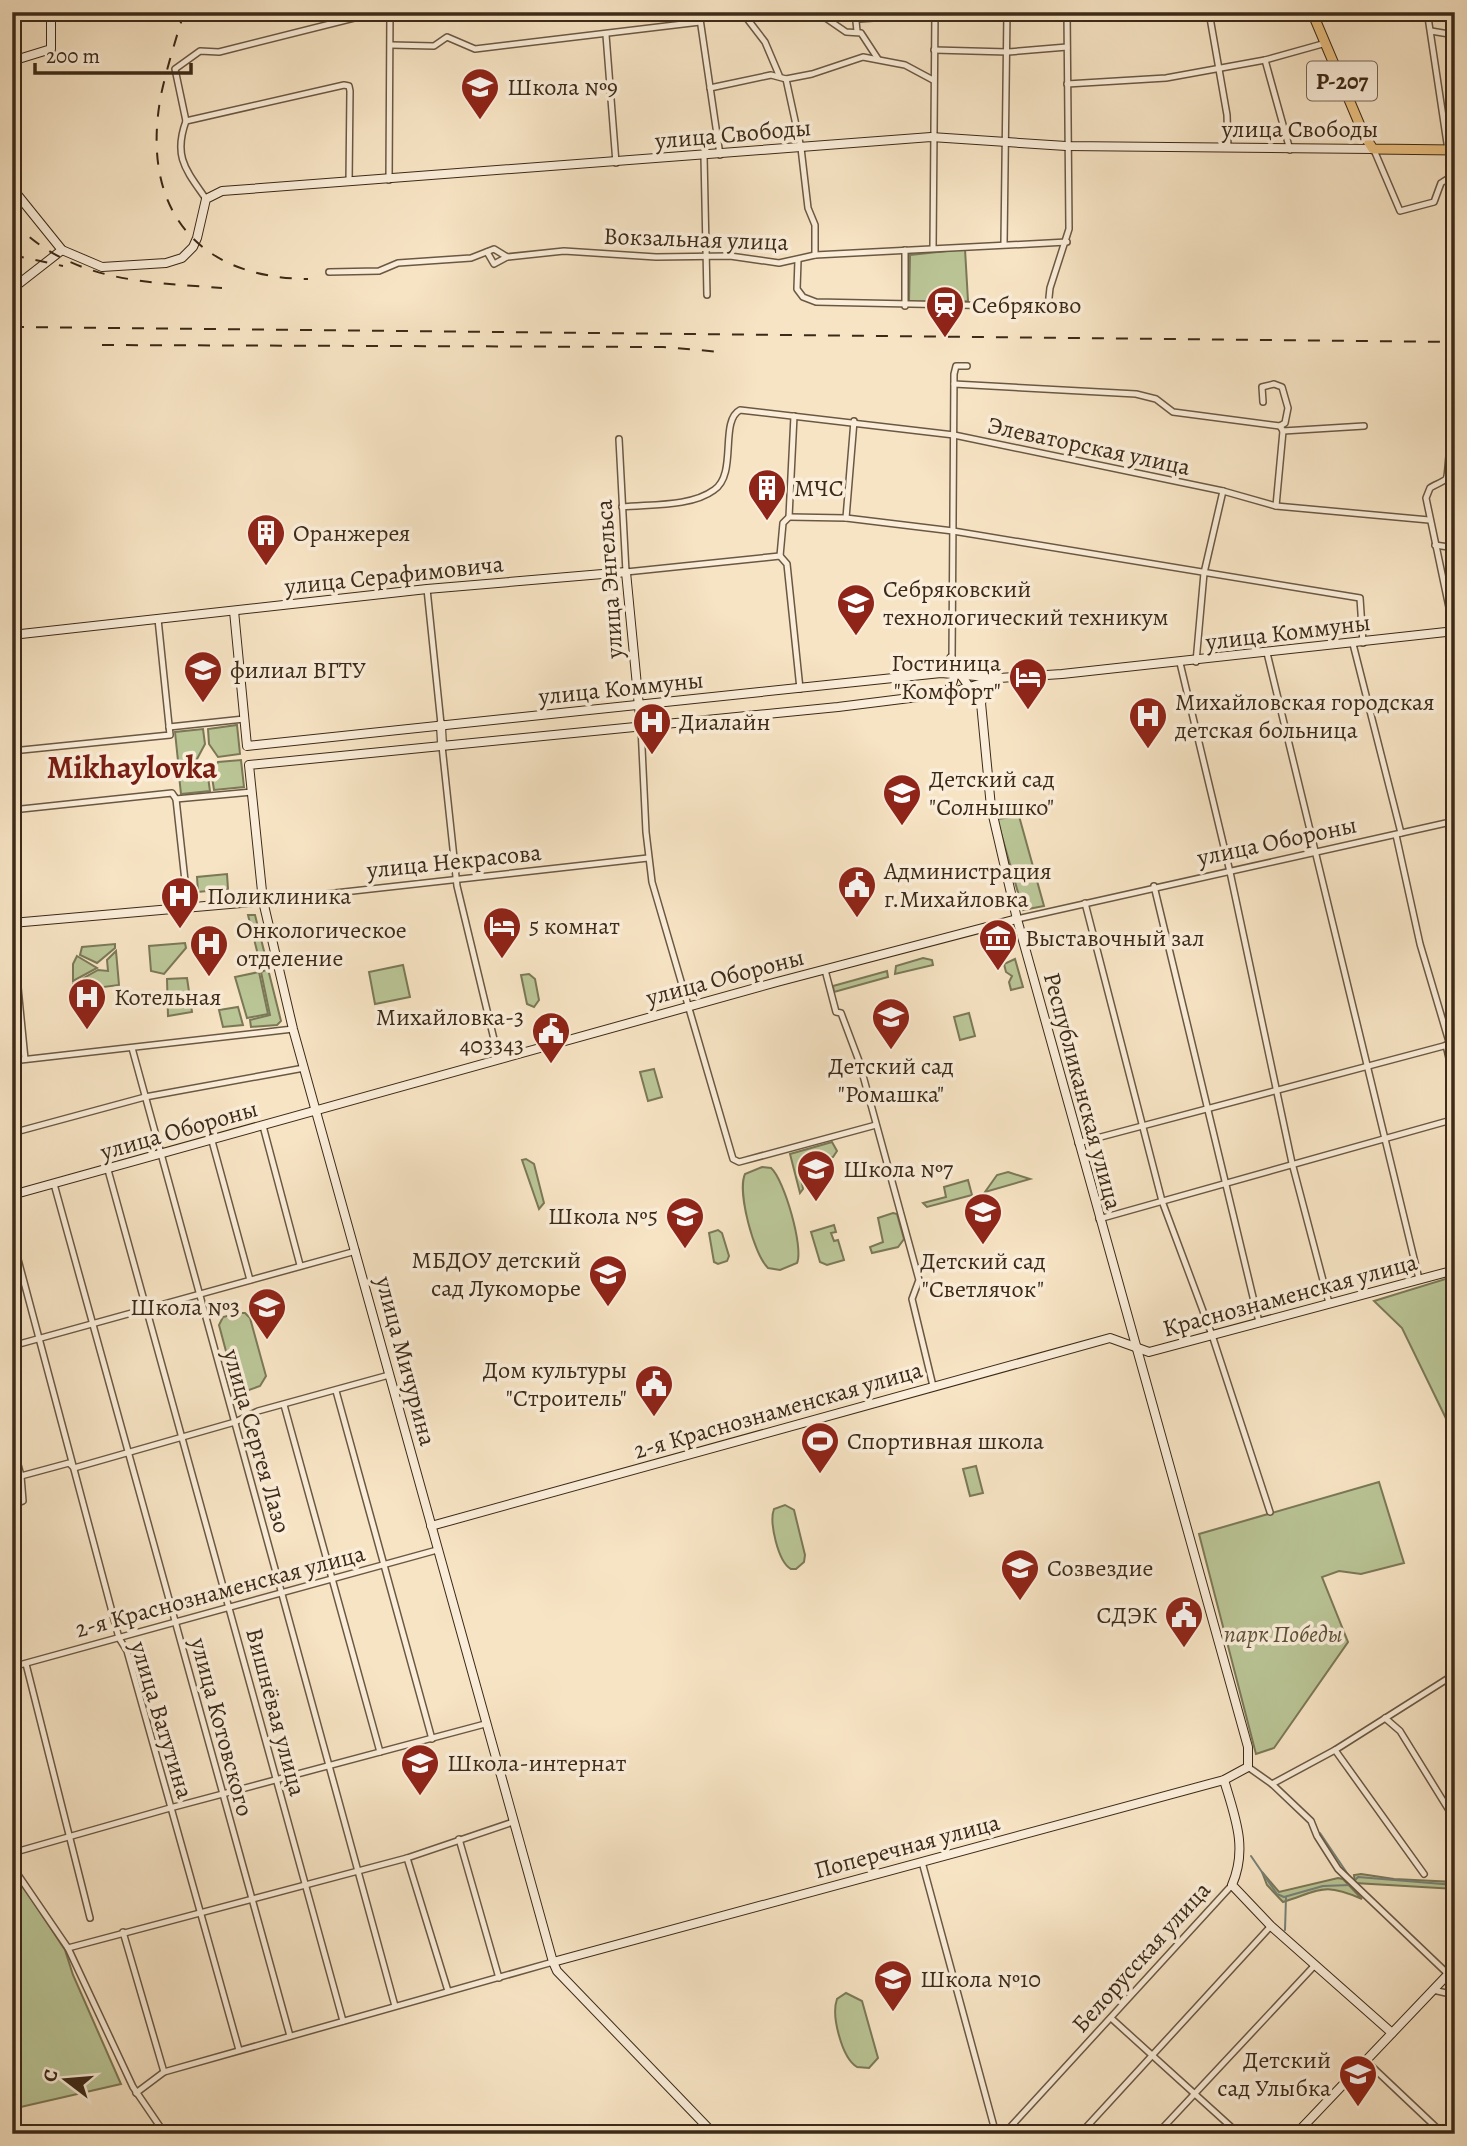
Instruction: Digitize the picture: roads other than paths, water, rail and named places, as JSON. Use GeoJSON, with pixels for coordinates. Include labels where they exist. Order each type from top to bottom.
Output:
{"type":"FeatureCollection","features":[{"type":"Feature","properties":{"kind":"main road","name":"Р-207"},"geometry":{"type":"LineString","coordinates":[[1312,12],[1364,135],[1373,149]]}},
{"type":"Feature","properties":{"kind":"main road","name":"улица Свободы"},"geometry":{"type":"LineString","coordinates":[[1373,149],[1451,150]]}},
{"type":"Feature","properties":{"kind":"street"},"geometry":{"type":"LineString","coordinates":[[12,61],[51,49],[51,12]]}},
{"type":"Feature","properties":{"kind":"street"},"geometry":{"type":"LineString","coordinates":[[12,188],[62,250],[102,267],[174,260],[193,247],[206,198],[186,169],[181,156],[179,144],[186,121],[175,69],[200,51],[219,52],[378,12]]}},
{"type":"Feature","properties":{"kind":"street"},"geometry":{"type":"LineString","coordinates":[[389,180],[390,12]]}},
{"type":"Feature","properties":{"kind":"street"},"geometry":{"type":"LineString","coordinates":[[699,12],[720,155]]}},
{"type":"Feature","properties":{"kind":"street"},"geometry":{"type":"LineString","coordinates":[[742,12],[765,42],[779,75],[786,79],[812,74],[852,60],[878,59],[915,69],[933,80]]}},
{"type":"Feature","properties":{"kind":"street"},"geometry":{"type":"LineString","coordinates":[[817,12],[846,32],[857,32],[867,39],[878,59]]}},
{"type":"Feature","properties":{"kind":"street"},"geometry":{"type":"LineString","coordinates":[[855,12],[858,19],[857,32]]}},
{"type":"Feature","properties":{"kind":"street"},"geometry":{"type":"LineString","coordinates":[[1004,243],[1007,12]]}},
{"type":"Feature","properties":{"kind":"street"},"geometry":{"type":"LineString","coordinates":[[798,260],[797,289],[808,300],[905,306],[1048,307],[1050,288],[1067,242],[1070,201],[1066,146],[1067,12]]}},
{"type":"Feature","properties":{"kind":"street"},"geometry":{"type":"LineString","coordinates":[[1209,12],[1227,115],[1228,148]]}},
{"type":"Feature","properties":{"kind":"street"},"geometry":{"type":"LineString","coordinates":[[858,19],[934,13],[933,248]]}},
{"type":"Feature","properties":{"kind":"street"},"geometry":{"type":"LineString","coordinates":[[1429,16],[1451,150]]}},
{"type":"Feature","properties":{"kind":"street"},"geometry":{"type":"LineString","coordinates":[[391,45],[434,46],[447,37],[475,48],[606,36],[700,22]]}},
{"type":"Feature","properties":{"kind":"street"},"geometry":{"type":"LineString","coordinates":[[1431,31],[1455,35]]}},
{"type":"Feature","properties":{"kind":"street"},"geometry":{"type":"LineString","coordinates":[[606,36],[617,163]]}},
{"type":"Feature","properties":{"kind":"street"},"geometry":{"type":"LineString","coordinates":[[1067,84],[1166,78],[1265,60],[1326,43]]}},
{"type":"Feature","properties":{"kind":"street"},"geometry":{"type":"LineString","coordinates":[[934,50],[1008,52],[1067,47]]}},
{"type":"Feature","properties":{"kind":"street"},"geometry":{"type":"LineString","coordinates":[[1265,60],[1290,150]]}},
{"type":"Feature","properties":{"kind":"street"},"geometry":{"type":"LineString","coordinates":[[710,88],[779,75]]}},
{"type":"Feature","properties":{"kind":"street"},"geometry":{"type":"LineString","coordinates":[[786,79],[801,148],[808,208],[815,225],[815,255]]}},
{"type":"Feature","properties":{"kind":"street"},"geometry":{"type":"LineString","coordinates":[[186,121],[347,85],[350,91],[349,183]]}},
{"type":"Feature","properties":{"kind":"street","name":"улица Свободы"},"geometry":{"type":"LineString","coordinates":[[206,198],[222,191],[932,137],[1066,146],[1373,149]]}},
{"type":"Feature","properties":{"kind":"street"},"geometry":{"type":"LineString","coordinates":[[1373,149],[1400,212],[1434,202],[1441,183],[1455,174]]}},
{"type":"Feature","properties":{"kind":"street"},"geometry":{"type":"LineString","coordinates":[[704,156],[707,295]]}},
{"type":"Feature","properties":{"kind":"street","name":"Вокзальная улица"},"geometry":{"type":"LineString","coordinates":[[329,272],[379,271],[398,263],[471,257],[494,249],[507,257],[564,251],[706,256],[771,263],[815,255],[1004,243],[1067,242]]}},
{"type":"Feature","properties":{"kind":"street"},"geometry":{"type":"LineString","coordinates":[[12,289],[62,250]]}},
{"type":"Feature","properties":{"kind":"street"},"geometry":{"type":"LineString","coordinates":[[905,250],[905,306]]}},
{"type":"Feature","properties":{"kind":"street"},"geometry":{"type":"LineString","coordinates":[[486,251],[494,264],[507,257]]}},
{"type":"Feature","properties":{"kind":"street"},"geometry":{"type":"LineString","coordinates":[[944,694],[958,674],[951,658],[954,384],[956,366],[967,366]]}},
{"type":"Feature","properties":{"kind":"street"},"geometry":{"type":"LineString","coordinates":[[954,384],[1136,394],[1156,399],[1173,412],[1281,428],[1364,426]]}},
{"type":"Feature","properties":{"kind":"street"},"geometry":{"type":"LineString","coordinates":[[1263,402],[1262,387],[1275,384],[1282,387],[1288,408],[1285,423],[1281,428],[1276,506]]}},
{"type":"Feature","properties":{"kind":"street","name":"Элеваторская улица"},"geometry":{"type":"LineString","coordinates":[[622,507],[692,499],[710,493],[721,484],[725,474],[732,420],[740,410],[853,421],[954,435],[1223,491],[1276,506],[1429,520]]}},
{"type":"Feature","properties":{"kind":"street"},"geometry":{"type":"LineString","coordinates":[[794,416],[789,517],[783,523],[780,556],[787,564],[800,689]]}},
{"type":"Feature","properties":{"kind":"street"},"geometry":{"type":"LineString","coordinates":[[846,518],[853,421]]}},
{"type":"Feature","properties":{"kind":"street"},"geometry":{"type":"LineString","coordinates":[[1455,427],[1447,446],[1446,479],[1430,488],[1428,493],[1429,520],[1455,632]]}},
{"type":"Feature","properties":{"kind":"street","name":"улица Энгельса"},"geometry":{"type":"LineString","coordinates":[[619,439],[626,572],[639,706],[648,858],[733,1159],[739,1162],[876,1125]]}},
{"type":"Feature","properties":{"kind":"street"},"geometry":{"type":"LineString","coordinates":[[1196,662],[1204,573],[1223,491]]}},
{"type":"Feature","properties":{"kind":"street"},"geometry":{"type":"LineString","coordinates":[[789,517],[846,518],[953,531],[1360,598],[1363,643]]}},
{"type":"Feature","properties":{"kind":"street"},"geometry":{"type":"LineString","coordinates":[[1435,545],[1455,548]]}},
{"type":"Feature","properties":{"kind":"street","name":"улица Серафимовича"},"geometry":{"type":"LineString","coordinates":[[12,635],[427,589],[780,556]]}},
{"type":"Feature","properties":{"kind":"street"},"geometry":{"type":"LineString","coordinates":[[427,589],[456,880],[499,1060]]}},
{"type":"Feature","properties":{"kind":"street"},"geometry":{"type":"LineString","coordinates":[[169,727],[244,719],[234,611]]}},
{"type":"Feature","properties":{"kind":"street"},"geometry":{"type":"LineString","coordinates":[[12,751],[170,735],[158,619]]}},
{"type":"Feature","properties":{"kind":"street","name":"улица Коммуны"},"geometry":{"type":"LineString","coordinates":[[244,719],[247,746],[941,673],[999,678],[1196,662],[1455,632]]}},
{"type":"Feature","properties":{"kind":"street"},"geometry":{"type":"LineString","coordinates":[[1353,644],[1398,834],[1423,957],[1450,1044],[1455,1084]]}},
{"type":"Feature","properties":{"kind":"street"},"geometry":{"type":"LineString","coordinates":[[1267,653],[1420,1280]]}},
{"type":"Feature","properties":{"kind":"street"},"geometry":{"type":"LineString","coordinates":[[944,694],[948,683],[947,677],[941,673],[951,658]]}},
{"type":"Feature","properties":{"kind":"street"},"geometry":{"type":"LineString","coordinates":[[1180,663],[1230,872],[1292,1163],[1329,1304]]}},
{"type":"Feature","properties":{"kind":"street","name":"Республиканская улица"},"geometry":{"type":"LineString","coordinates":[[958,674],[981,703],[991,807],[1017,919],[1127,1321],[1248,1746],[1248,1767]]}},
{"type":"Feature","properties":{"kind":"street"},"geometry":{"type":"LineString","coordinates":[[981,703],[984,693],[999,678]]}},
{"type":"Feature","properties":{"kind":"street","name":"улица Коммуны"},"geometry":{"type":"LineString","coordinates":[[249,765],[944,694],[999,678]]}},
{"type":"Feature","properties":{"kind":"street","name":"улица Мичурина"},"geometry":{"type":"LineString","coordinates":[[249,765],[263,901],[293,1029],[553,1962]]}},
{"type":"Feature","properties":{"kind":"street"},"geometry":{"type":"LineString","coordinates":[[177,799],[252,792]]}},
{"type":"Feature","properties":{"kind":"street"},"geometry":{"type":"LineString","coordinates":[[12,810],[172,793],[177,799],[188,908]]}},
{"type":"Feature","properties":{"kind":"street","name":"улица Обороны"},"geometry":{"type":"LineString","coordinates":[[12,1195],[1017,919],[1154,886],[1315,854],[1455,821]]}},
{"type":"Feature","properties":{"kind":"street","name":"улица Некрасова"},"geometry":{"type":"LineString","coordinates":[[12,925],[263,901],[648,858]]}},
{"type":"Feature","properties":{"kind":"street"},"geometry":{"type":"LineString","coordinates":[[1154,886],[1223,1183],[1259,1322]]}},
{"type":"Feature","properties":{"kind":"street"},"geometry":{"type":"LineString","coordinates":[[1086,902],[1162,1201],[1212,1335],[1270,1512]]}},
{"type":"Feature","properties":{"kind":"street"},"geometry":{"type":"LineString","coordinates":[[12,925],[25,1059]]}},
{"type":"Feature","properties":{"kind":"street"},"geometry":{"type":"LineString","coordinates":[[825,970],[836,1012],[841,1013],[849,1029],[919,1280],[912,1299],[933,1387]]}},
{"type":"Feature","properties":{"kind":"street"},"geometry":{"type":"LineString","coordinates":[[12,1061],[293,1029]]}},
{"type":"Feature","properties":{"kind":"street"},"geometry":{"type":"LineString","coordinates":[[1078,1143],[1450,1044]]}},
{"type":"Feature","properties":{"kind":"street","name":"улица Сергея Лазо"},"geometry":{"type":"LineString","coordinates":[[132,1048],[395,2006]]}},
{"type":"Feature","properties":{"kind":"street"},"geometry":{"type":"LineString","coordinates":[[12,1133],[145,1097],[304,1068]]}},
{"type":"Feature","properties":{"kind":"street"},"geometry":{"type":"LineString","coordinates":[[1099,1219],[1455,1119]]}},
{"type":"Feature","properties":{"kind":"street"},"geometry":{"type":"LineString","coordinates":[[263,1126],[300,1265]]}},
{"type":"Feature","properties":{"kind":"street"},"geometry":{"type":"LineString","coordinates":[[212,1141],[250,1280]]}},
{"type":"Feature","properties":{"kind":"street","name":"Вишнёвая улица"},"geometry":{"type":"LineString","coordinates":[[108,1170],[343,2021]]}},
{"type":"Feature","properties":{"kind":"street","name":"улица Котовского"},"geometry":{"type":"LineString","coordinates":[[54,1184],[290,2036]]}},
{"type":"Feature","properties":{"kind":"street","name":"улица Ватутина"},"geometry":{"type":"LineString","coordinates":[[12,1237],[119,1638],[127,1651],[239,2050]]}},
{"type":"Feature","properties":{"kind":"street"},"geometry":{"type":"LineString","coordinates":[[12,1346],[356,1251]]}},
{"type":"Feature","properties":{"kind":"street","name":"Краснознаменская улица"},"geometry":{"type":"LineString","coordinates":[[1135,1349],[1149,1352],[1455,1270]]}},
{"type":"Feature","properties":{"kind":"street"},"geometry":{"type":"LineString","coordinates":[[1110,1338],[1120,1334],[1127,1321]]}},
{"type":"Feature","properties":{"kind":"street"},"geometry":{"type":"LineString","coordinates":[[1110,1338],[1135,1349]]}},
{"type":"Feature","properties":{"kind":"street","name":"2-я Краснознаменская улица"},"geometry":{"type":"LineString","coordinates":[[430,1526],[1110,1338]]}},
{"type":"Feature","properties":{"kind":"street"},"geometry":{"type":"LineString","coordinates":[[1140,1367],[1149,1352]]}},
{"type":"Feature","properties":{"kind":"street"},"geometry":{"type":"LineString","coordinates":[[21,1476],[69,1463],[74,1468],[129,1453],[235,1422],[258,1411],[389,1375]]}},
{"type":"Feature","properties":{"kind":"street"},"geometry":{"type":"LineString","coordinates":[[336,1391],[432,1739]]}},
{"type":"Feature","properties":{"kind":"street"},"geometry":{"type":"LineString","coordinates":[[284,1405],[380,1752]]}},
{"type":"Feature","properties":{"kind":"street"},"geometry":{"type":"LineString","coordinates":[[12,1442],[21,1476],[23,1501],[12,1505]]}},
{"type":"Feature","properties":{"kind":"street","name":"2-я Краснознаменская улица"},"geometry":{"type":"LineString","coordinates":[[12,1667],[437,1550]]}},
{"type":"Feature","properties":{"kind":"street"},"geometry":{"type":"LineString","coordinates":[[26,1664],[90,1919]]}},
{"type":"Feature","properties":{"kind":"street"},"geometry":{"type":"LineString","coordinates":[[1272,1784],[1335,1750],[1453,1675],[1455,1683]]}},
{"type":"Feature","properties":{"kind":"street"},"geometry":{"type":"LineString","coordinates":[[1385,1718],[1400,1731],[1455,1820]]}},
{"type":"Feature","properties":{"kind":"street"},"geometry":{"type":"LineString","coordinates":[[12,1853],[69,1835],[485,1724]]}},
{"type":"Feature","properties":{"kind":"street"},"geometry":{"type":"LineString","coordinates":[[1335,1750],[1424,1874]]}},
{"type":"Feature","properties":{"kind":"street"},"geometry":{"type":"LineString","coordinates":[[1248,1767],[1272,1784],[1311,1821],[1338,1870],[1452,1969],[1455,1987]]}},
{"type":"Feature","properties":{"kind":"street","name":"Поперечная улица"},"geometry":{"type":"LineString","coordinates":[[553,1962],[1224,1780],[1248,1767]]}},
{"type":"Feature","properties":{"kind":"street","name":"Белорусская улица"},"geometry":{"type":"LineString","coordinates":[[1004,2134],[1232,1885],[1241,1860],[1242,1847],[1224,1780]]}},
{"type":"Feature","properties":{"kind":"street"},"geometry":{"type":"LineString","coordinates":[[68,1948],[407,1858],[513,1822]]}},
{"type":"Feature","properties":{"kind":"street"},"geometry":{"type":"LineString","coordinates":[[459,1839],[499,1978]]}},
{"type":"Feature","properties":{"kind":"street"},"geometry":{"type":"LineString","coordinates":[[407,1858],[448,1991]]}},
{"type":"Feature","properties":{"kind":"street"},"geometry":{"type":"LineString","coordinates":[[922,1862],[996,2134]]}},
{"type":"Feature","properties":{"kind":"street"},"geometry":{"type":"LineString","coordinates":[[12,1866],[68,1948],[136,2092],[165,2134]]}},
{"type":"Feature","properties":{"kind":"street"},"geometry":{"type":"LineString","coordinates":[[1232,1885],[1272,1926],[1392,2033]]}},
{"type":"Feature","properties":{"kind":"street"},"geometry":{"type":"LineString","coordinates":[[1080,2134],[1272,1926]]}},
{"type":"Feature","properties":{"kind":"street"},"geometry":{"type":"LineString","coordinates":[[123,1932],[164,2072]]}},
{"type":"Feature","properties":{"kind":"street"},"geometry":{"type":"LineString","coordinates":[[136,2092],[164,2072],[553,1962],[557,1971],[714,2134]]}},
{"type":"Feature","properties":{"kind":"street"},"geometry":{"type":"LineString","coordinates":[[1157,2134],[1315,1965]]}},
{"type":"Feature","properties":{"kind":"street"},"geometry":{"type":"LineString","coordinates":[[1297,2133],[1452,1969]]}},
{"type":"Feature","properties":{"kind":"street"},"geometry":{"type":"LineString","coordinates":[[1433,1990],[1455,1995]]}},
{"type":"Feature","properties":{"kind":"street"},"geometry":{"type":"LineString","coordinates":[[1111,2018],[1240,2134]]}},
{"type":"Feature","properties":{"kind":"street"},"geometry":{"type":"LineString","coordinates":[[1366,2061],[1439,2130],[1435,2134]]}},
{"type":"Feature","properties":{"kind":"street"},"geometry":{"type":"LineString","coordinates":[[1227,2134],[1232,2128]]}},
{"type":"Feature","properties":{"kind":"waterway"},"geometry":{"type":"LineString","coordinates":[[1320,1833],[1349,1876]]}},
{"type":"Feature","properties":{"kind":"waterway"},"geometry":{"type":"LineString","coordinates":[[1251,1856],[1277,1894],[1284,1897],[1323,1886],[1350,1885]]}},
{"type":"Feature","properties":{"kind":"waterway"},"geometry":{"type":"LineString","coordinates":[[1354,1881],[1358,1877],[1455,1885]]}},
{"type":"Feature","properties":{"kind":"waterway"},"geometry":{"type":"LineString","coordinates":[[1285,1930],[1286,1897]]}},
{"type":"Feature","properties":{"kind":"railway"},"geometry":{"type":"LineString","coordinates":[[184,12],[161,95],[157,135],[159,171],[168,202],[184,229],[206,250],[234,266],[268,275],[308,279]]}},
{"type":"Feature","properties":{"kind":"railway"},"geometry":{"type":"LineString","coordinates":[[12,221],[35,241],[84,267],[136,280],[222,288]]}},
{"type":"Feature","properties":{"kind":"railway"},"geometry":{"type":"LineString","coordinates":[[12,255],[63,266]]}},
{"type":"Feature","properties":{"kind":"railway"},"geometry":{"type":"LineString","coordinates":[[12,327],[1455,342]]}},
{"type":"Feature","properties":{"kind":"railway"},"geometry":{"type":"LineString","coordinates":[[102,345],[663,347],[721,352]]}},
{"type":"Feature","properties":{"kind":"place","name":"Школа №9"},"geometry":{"type":"Point","coordinates":[480,121]}},
{"type":"Feature","properties":{"kind":"place","name":"Себряково"},"geometry":{"type":"Point","coordinates":[945,339]}},
{"type":"Feature","properties":{"kind":"place","name":"МЧС"},"geometry":{"type":"Point","coordinates":[767,522]}},
{"type":"Feature","properties":{"kind":"place","name":"Оранжерея"},"geometry":{"type":"Point","coordinates":[266,567]}},
{"type":"Feature","properties":{"kind":"place","name":"Себряковский технологический техникум"},"geometry":{"type":"Point","coordinates":[856,637]}},
{"type":"Feature","properties":{"kind":"place","name":"филиал ВГТУ"},"geometry":{"type":"Point","coordinates":[203,704]}},
{"type":"Feature","properties":{"kind":"place","name":"Гостиница \"Комфорт\""},"geometry":{"type":"Point","coordinates":[1028,711]}},
{"type":"Feature","properties":{"kind":"place","name":"Михайловская городская детская больница"},"geometry":{"type":"Point","coordinates":[1148,750]}},
{"type":"Feature","properties":{"kind":"place","name":"Диалайн"},"geometry":{"type":"Point","coordinates":[652,756]}},
{"type":"Feature","properties":{"kind":"place","name":"Детский сад \"Солнышко\""},"geometry":{"type":"Point","coordinates":[902,827]}},
{"type":"Feature","properties":{"kind":"place","name":"Администрация г.Михайловка"},"geometry":{"type":"Point","coordinates":[857,919]}},
{"type":"Feature","properties":{"kind":"place","name":"Поликлиника"},"geometry":{"type":"Point","coordinates":[180,930]}},
{"type":"Feature","properties":{"kind":"place","name":"5 комнат"},"geometry":{"type":"Point","coordinates":[502,960]}},
{"type":"Feature","properties":{"kind":"place","name":"Выставочный зал"},"geometry":{"type":"Point","coordinates":[998,972]}},
{"type":"Feature","properties":{"kind":"place","name":"Онкологическое отделение"},"geometry":{"type":"Point","coordinates":[209,978]}},
{"type":"Feature","properties":{"kind":"place","name":"Котельная"},"geometry":{"type":"Point","coordinates":[87,1031]}},
{"type":"Feature","properties":{"kind":"place","name":"Детский сад \"Ромашка\""},"geometry":{"type":"Point","coordinates":[891,1051]}},
{"type":"Feature","properties":{"kind":"place","name":"Михайловка-3 403343"},"geometry":{"type":"Point","coordinates":[551,1065]}},
{"type":"Feature","properties":{"kind":"place","name":"Школа №7"},"geometry":{"type":"Point","coordinates":[816,1203]}},
{"type":"Feature","properties":{"kind":"place","name":"Детский сад \"Светлячок\""},"geometry":{"type":"Point","coordinates":[983,1246]}},
{"type":"Feature","properties":{"kind":"place","name":"Школа №5"},"geometry":{"type":"Point","coordinates":[685,1250]}},
{"type":"Feature","properties":{"kind":"place","name":"МБДОУ детский сад Лукоморье"},"geometry":{"type":"Point","coordinates":[608,1308]}},
{"type":"Feature","properties":{"kind":"place","name":"Школа №3"},"geometry":{"type":"Point","coordinates":[267,1341]}},
{"type":"Feature","properties":{"kind":"place","name":"Дом культуры \"Строитель\""},"geometry":{"type":"Point","coordinates":[654,1418]}},
{"type":"Feature","properties":{"kind":"place","name":"Спортивная школа"},"geometry":{"type":"Point","coordinates":[820,1475]}},
{"type":"Feature","properties":{"kind":"place","name":"Созвездие"},"geometry":{"type":"Point","coordinates":[1020,1602]}},
{"type":"Feature","properties":{"kind":"place","name":"СДЭК"},"geometry":{"type":"Point","coordinates":[1184,1649]}},
{"type":"Feature","properties":{"kind":"place","name":"Школа-интернат"},"geometry":{"type":"Point","coordinates":[420,1797]}},
{"type":"Feature","properties":{"kind":"place","name":"Школа №10"},"geometry":{"type":"Point","coordinates":[893,2013]}},
{"type":"Feature","properties":{"kind":"place","name":"Детский сад Улыбка"},"geometry":{"type":"Point","coordinates":[1358,2108]}},
{"type":"Feature","properties":{"kind":"district","name":"Mikhaylovka"},"geometry":{"type":"Point","coordinates":[132,767]}},
{"type":"Feature","properties":{"kind":"park label","name":"парк Победы"},"geometry":{"type":"Point","coordinates":[1283,1634]}}]}
